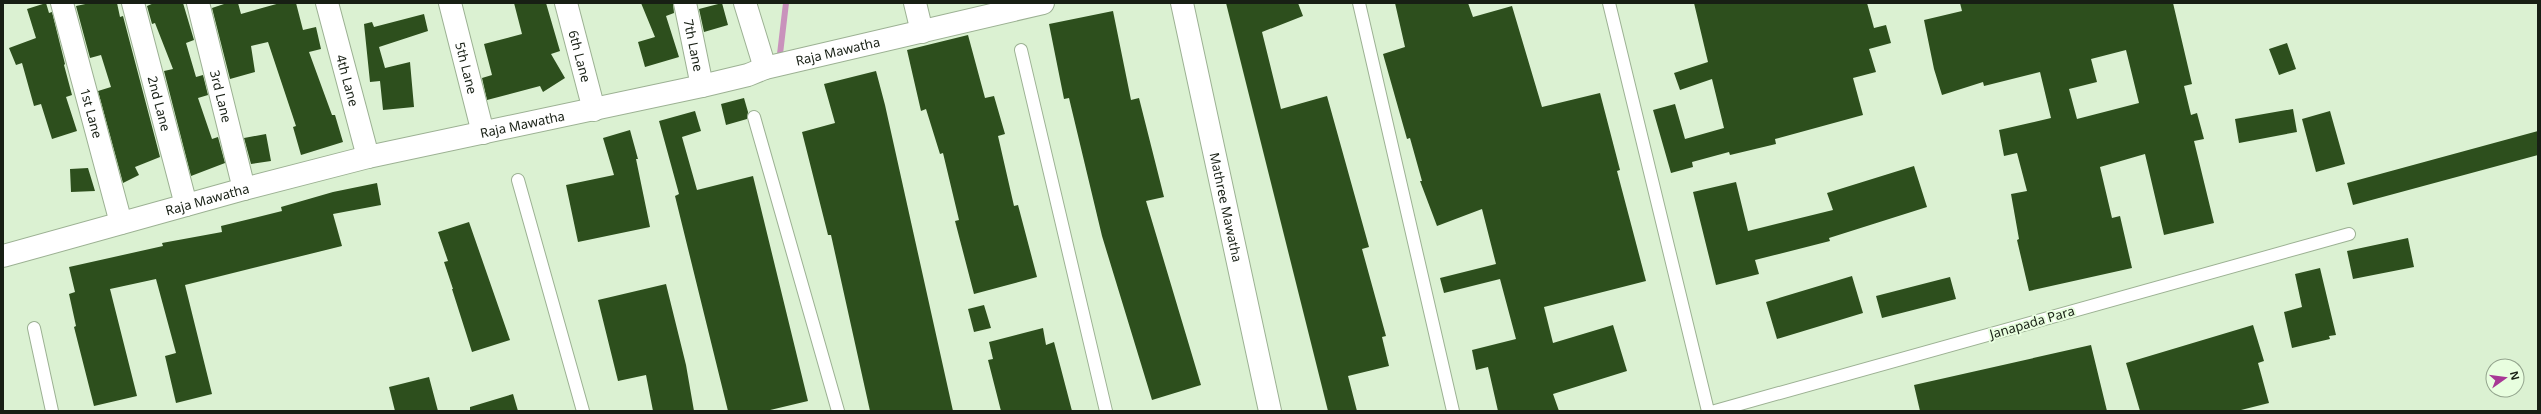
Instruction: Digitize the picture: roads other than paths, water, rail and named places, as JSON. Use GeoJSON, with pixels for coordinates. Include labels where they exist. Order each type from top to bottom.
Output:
{"type":"FeatureCollection","features":[{"type":"Feature","properties":{"kind":"street","name":"1st Lane"},"geometry":{"type":"LineString","coordinates":[[62,3],[121,223]]}},
{"type":"Feature","properties":{"kind":"street","name":"2nd Lane"},"geometry":{"type":"LineString","coordinates":[[133,3],[186,205]]}},
{"type":"Feature","properties":{"kind":"street","name":"3rd Lane"},"geometry":{"type":"LineString","coordinates":[[198,3],[244,189]]}},
{"type":"Feature","properties":{"kind":"street","name":"4th Lane"},"geometry":{"type":"LineString","coordinates":[[328,3],[368,157]]}},
{"type":"Feature","properties":{"kind":"street","name":"5th Lane"},"geometry":{"type":"LineString","coordinates":[[450,3],[483,133]]}},
{"type":"Feature","properties":{"kind":"street","name":"6th Lane"},"geometry":{"type":"LineString","coordinates":[[566,3],[594,110]]}},
{"type":"Feature","properties":{"kind":"street","name":"7th Lane"},"geometry":{"type":"LineString","coordinates":[[685,3],[702,86]]}},
{"type":"Feature","properties":{"kind":"street"},"geometry":{"type":"LineString","coordinates":[[745,3],[765,68]]}},
{"type":"Feature","properties":{"kind":"street"},"geometry":{"type":"LineString","coordinates":[[915,3],[922,32]]}},
{"type":"Feature","properties":{"kind":"street","name":"Raja Mawatha"},"geometry":{"type":"LineString","coordinates":[[3,256],[244,189],[368,157],[702,86],[748,75],[765,68],[1043,3]]}},
{"type":"Feature","properties":{"kind":"street","name":"Mathree Mawatha"},"geometry":{"type":"LineString","coordinates":[[1182,3],[1270,411]]}},
{"type":"Feature","properties":{"kind":"lane"},"geometry":{"type":"LineString","coordinates":[[1360,3],[1453,411]]}},
{"type":"Feature","properties":{"kind":"lane"},"geometry":{"type":"LineString","coordinates":[[1609,3],[1708,411]]}},
{"type":"Feature","properties":{"kind":"lane"},"geometry":{"type":"LineString","coordinates":[[1021,50],[1106,411]]}},
{"type":"Feature","properties":{"kind":"lane"},"geometry":{"type":"LineString","coordinates":[[754,117],[838,411]]}},
{"type":"Feature","properties":{"kind":"lane"},"geometry":{"type":"LineString","coordinates":[[518,180],[583,411]]}},
{"type":"Feature","properties":{"kind":"lane","name":"Janapada Para"},"geometry":{"type":"LineString","coordinates":[[1715,411],[2349,234]]}},
{"type":"Feature","properties":{"kind":"lane"},"geometry":{"type":"LineString","coordinates":[[34,328],[52,411]]}},
{"type":"Feature","properties":{"kind":"waterway"},"geometry":{"type":"LineString","coordinates":[[780,54],[786,3]]}}]}
